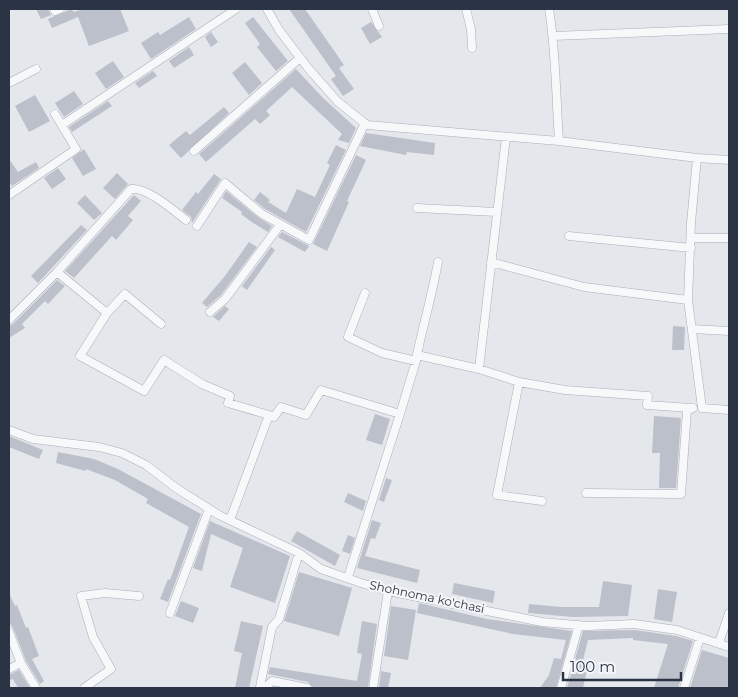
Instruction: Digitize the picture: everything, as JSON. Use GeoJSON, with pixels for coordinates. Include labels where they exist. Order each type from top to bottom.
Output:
{"type":"FeatureCollection","features":[{"type":"Feature","properties":{"kind":"street"},"geometry":{"type":"LineString","coordinates":[[62,125],[236,9]]}},
{"type":"Feature","properties":{"kind":"street"},"geometry":{"type":"LineString","coordinates":[[267,9],[279,30],[300,58],[338,102],[365,123],[378,128],[506,137],[729,160]]}},
{"type":"Feature","properties":{"kind":"street"},"geometry":{"type":"LineString","coordinates":[[372,9],[379,26]]}},
{"type":"Feature","properties":{"kind":"street"},"geometry":{"type":"LineString","coordinates":[[466,9],[471,29],[472,48]]}},
{"type":"Feature","properties":{"kind":"street"},"geometry":{"type":"LineString","coordinates":[[549,9],[554,36],[554,72],[559,142]]}},
{"type":"Feature","properties":{"kind":"street"},"geometry":{"type":"LineString","coordinates":[[554,36],[729,29]]}},
{"type":"Feature","properties":{"kind":"street"},"geometry":{"type":"LineString","coordinates":[[194,151],[300,58]]}},
{"type":"Feature","properties":{"kind":"street"},"geometry":{"type":"LineString","coordinates":[[9,83],[36,69]]}},
{"type":"Feature","properties":{"kind":"street"},"geometry":{"type":"LineString","coordinates":[[9,195],[76,149],[55,114]]}},
{"type":"Feature","properties":{"kind":"street"},"geometry":{"type":"LineString","coordinates":[[197,226],[225,183],[262,214],[309,240],[365,123]]}},
{"type":"Feature","properties":{"kind":"street"},"geometry":{"type":"LineString","coordinates":[[480,369],[490,262],[498,212],[506,137]]}},
{"type":"Feature","properties":{"kind":"street"},"geometry":{"type":"LineString","coordinates":[[697,158],[688,300],[702,408]]}},
{"type":"Feature","properties":{"kind":"street"},"geometry":{"type":"LineString","coordinates":[[9,320],[57,272],[131,189],[137,188],[161,201],[186,220]]}},
{"type":"Feature","properties":{"kind":"street"},"geometry":{"type":"LineString","coordinates":[[417,208],[498,212]]}},
{"type":"Feature","properties":{"kind":"street"},"geometry":{"type":"LineString","coordinates":[[210,312],[221,301],[223,302],[280,225]]}},
{"type":"Feature","properties":{"kind":"street"},"geometry":{"type":"LineString","coordinates":[[569,236],[691,248]]}},
{"type":"Feature","properties":{"kind":"street"},"geometry":{"type":"LineString","coordinates":[[691,238],[729,238]]}},
{"type":"Feature","properties":{"kind":"street"},"geometry":{"type":"LineString","coordinates":[[348,577],[416,358],[438,262]]}},
{"type":"Feature","properties":{"kind":"street"},"geometry":{"type":"LineString","coordinates":[[490,262],[584,287],[688,300]]}},
{"type":"Feature","properties":{"kind":"street"},"geometry":{"type":"LineString","coordinates":[[57,272],[107,313]]}},
{"type":"Feature","properties":{"kind":"street"},"geometry":{"type":"LineString","coordinates":[[365,293],[348,337],[382,353],[480,369],[519,382],[565,390],[648,396],[647,405],[729,410]]}},
{"type":"Feature","properties":{"kind":"street"},"geometry":{"type":"LineString","coordinates":[[161,324],[125,294],[107,313],[80,356],[144,391],[164,360],[202,384],[230,396],[228,403],[274,417],[281,407],[306,414],[321,390],[400,414]]}},
{"type":"Feature","properties":{"kind":"street"},"geometry":{"type":"LineString","coordinates":[[692,329],[729,331]]}},
{"type":"Feature","properties":{"kind":"street"},"geometry":{"type":"LineString","coordinates":[[519,382],[497,495],[542,501]]}},
{"type":"Feature","properties":{"kind":"street"},"geometry":{"type":"LineString","coordinates":[[586,493],[681,494],[686,411],[691,408]]}},
{"type":"Feature","properties":{"kind":"street"},"geometry":{"type":"LineString","coordinates":[[230,520],[269,416]]}},
{"type":"Feature","properties":{"kind":"street","name":"Shohnoma ko'chasi"},"geometry":{"type":"LineString","coordinates":[[9,430],[33,439],[122,452],[146,465],[176,488],[209,509],[299,553],[321,569],[388,591],[542,622],[579,625],[634,624],[676,630],[729,647]]}},
{"type":"Feature","properties":{"kind":"street"},"geometry":{"type":"LineString","coordinates":[[170,613],[209,509]]}},
{"type":"Feature","properties":{"kind":"street"},"geometry":{"type":"LineString","coordinates":[[299,553],[279,619],[272,627],[260,687],[265,688],[272,681],[307,688]]}},
{"type":"Feature","properties":{"kind":"street"},"geometry":{"type":"LineString","coordinates":[[373,688],[388,591]]}},
{"type":"Feature","properties":{"kind":"street"},"geometry":{"type":"LineString","coordinates":[[84,688],[111,669],[93,637],[81,596],[105,593],[140,596]]}},
{"type":"Feature","properties":{"kind":"street"},"geometry":{"type":"LineString","coordinates":[[719,643],[729,613]]}},
{"type":"Feature","properties":{"kind":"street"},"geometry":{"type":"LineString","coordinates":[[561,688],[579,625]]}},
{"type":"Feature","properties":{"kind":"street"},"geometry":{"type":"LineString","coordinates":[[9,632],[21,663],[36,688]]}},
{"type":"Feature","properties":{"kind":"street"},"geometry":{"type":"LineString","coordinates":[[684,688],[700,638]]}},
{"type":"Feature","properties":{"kind":"street"},"geometry":{"type":"LineString","coordinates":[[9,669],[21,663]]}},
{"type":"Feature","properties":{"kind":"building"},"geometry":{"type":"Polygon","coordinates":[[[36,9],[48,9],[51,15],[41,19],[36,9]]]}},
{"type":"Feature","properties":{"kind":"building"},"geometry":{"type":"Polygon","coordinates":[[[71,9],[74,12],[83,9],[120,9],[129,31],[89,46],[78,17],[52,28],[48,19],[71,9]]]}},
{"type":"Feature","properties":{"kind":"building"},"geometry":{"type":"Polygon","coordinates":[[[289,9],[305,9],[344,65],[339,68],[354,89],[343,96],[331,79],[336,76],[289,9]]]}},
{"type":"Feature","properties":{"kind":"building"},"geometry":{"type":"Polygon","coordinates":[[[189,17],[196,29],[151,59],[141,43],[158,32],[160,35],[189,17]]]}},
{"type":"Feature","properties":{"kind":"building"},"geometry":{"type":"Polygon","coordinates":[[[253,17],[288,61],[276,71],[257,47],[260,44],[245,23],[253,17]]]}},
{"type":"Feature","properties":{"kind":"building"},"geometry":{"type":"Polygon","coordinates":[[[371,22],[382,37],[370,44],[361,28],[371,22]]]}},
{"type":"Feature","properties":{"kind":"building"},"geometry":{"type":"Polygon","coordinates":[[[211,32],[218,42],[211,47],[205,37],[211,32]]]}},
{"type":"Feature","properties":{"kind":"building"},"geometry":{"type":"Polygon","coordinates":[[[189,47],[194,55],[174,68],[169,61],[189,47]]]}},
{"type":"Feature","properties":{"kind":"building"},"geometry":{"type":"Polygon","coordinates":[[[113,61],[124,77],[106,89],[95,73],[113,61]]]}},
{"type":"Feature","properties":{"kind":"building"},"geometry":{"type":"Polygon","coordinates":[[[245,62],[262,83],[249,95],[232,73],[245,62]]]}},
{"type":"Feature","properties":{"kind":"building"},"geometry":{"type":"Polygon","coordinates":[[[296,69],[323,98],[356,128],[349,143],[338,140],[342,134],[292,87],[266,111],[270,115],[260,124],[255,119],[206,162],[199,154],[296,69]]]}},
{"type":"Feature","properties":{"kind":"building"},"geometry":{"type":"Polygon","coordinates":[[[153,71],[157,76],[139,88],[135,83],[153,71]]]}},
{"type":"Feature","properties":{"kind":"building"},"geometry":{"type":"Polygon","coordinates":[[[74,91],[83,104],[64,117],[55,103],[74,91]]]}},
{"type":"Feature","properties":{"kind":"building"},"geometry":{"type":"Polygon","coordinates":[[[35,95],[50,121],[29,132],[15,106],[35,95]]]}},
{"type":"Feature","properties":{"kind":"building"},"geometry":{"type":"Polygon","coordinates":[[[108,101],[112,106],[72,132],[69,127],[108,101]]]}},
{"type":"Feature","properties":{"kind":"building"},"geometry":{"type":"Polygon","coordinates":[[[224,107],[229,113],[181,158],[169,145],[186,131],[190,135],[224,107]]]}},
{"type":"Feature","properties":{"kind":"building"},"geometry":{"type":"Polygon","coordinates":[[[366,133],[435,143],[434,155],[407,152],[406,155],[360,146],[366,133]]]}},
{"type":"Feature","properties":{"kind":"building"},"geometry":{"type":"Polygon","coordinates":[[[336,145],[346,150],[306,232],[265,209],[254,200],[260,192],[270,200],[268,202],[286,213],[297,189],[315,197],[330,165],[327,163],[336,145]]]}},
{"type":"Feature","properties":{"kind":"building"},"geometry":{"type":"Polygon","coordinates":[[[84,149],[96,169],[83,176],[72,158],[84,149]]]}},
{"type":"Feature","properties":{"kind":"building"},"geometry":{"type":"Polygon","coordinates":[[[356,155],[366,160],[327,251],[313,244],[356,155]]]}},
{"type":"Feature","properties":{"kind":"building"},"geometry":{"type":"Polygon","coordinates":[[[9,159],[18,172],[36,162],[39,168],[12,186],[9,182],[9,159]]]}},
{"type":"Feature","properties":{"kind":"building"},"geometry":{"type":"Polygon","coordinates":[[[58,168],[66,179],[52,189],[44,178],[58,168]]]}},
{"type":"Feature","properties":{"kind":"building"},"geometry":{"type":"Polygon","coordinates":[[[117,173],[128,184],[115,199],[103,188],[117,173]]]}},
{"type":"Feature","properties":{"kind":"building"},"geometry":{"type":"Polygon","coordinates":[[[214,174],[221,179],[192,223],[191,217],[182,210],[214,174]]]}},
{"type":"Feature","properties":{"kind":"building"},"geometry":{"type":"Polygon","coordinates":[[[226,191],[259,218],[272,226],[268,232],[253,223],[241,214],[242,212],[222,198],[226,191]]]}},
{"type":"Feature","properties":{"kind":"building"},"geometry":{"type":"Polygon","coordinates":[[[85,195],[102,213],[94,220],[77,203],[85,195]]]}},
{"type":"Feature","properties":{"kind":"building"},"geometry":{"type":"Polygon","coordinates":[[[134,195],[141,201],[128,216],[133,220],[116,240],[112,236],[74,278],[65,271],[134,195]]]}},
{"type":"Feature","properties":{"kind":"building"},"geometry":{"type":"Polygon","coordinates":[[[81,225],[87,230],[38,283],[31,276],[81,225]]]}},
{"type":"Feature","properties":{"kind":"building"},"geometry":{"type":"Polygon","coordinates":[[[282,232],[309,246],[305,252],[278,237],[282,232]]]}},
{"type":"Feature","properties":{"kind":"building"},"geometry":{"type":"Polygon","coordinates":[[[249,242],[257,247],[221,295],[207,307],[202,303],[225,276],[249,242]]]}},
{"type":"Feature","properties":{"kind":"building"},"geometry":{"type":"Polygon","coordinates":[[[271,247],[275,250],[247,290],[242,286],[271,247]]]}},
{"type":"Feature","properties":{"kind":"building"},"geometry":{"type":"Polygon","coordinates":[[[57,280],[65,286],[48,304],[45,301],[22,324],[25,328],[9,338],[9,326],[57,280]]]}},
{"type":"Feature","properties":{"kind":"building"},"geometry":{"type":"Polygon","coordinates":[[[225,306],[229,309],[219,321],[213,317],[225,306]]]}},
{"type":"Feature","properties":{"kind":"building"},"geometry":{"type":"Polygon","coordinates":[[[673,326],[685,327],[684,350],[672,350],[673,326]]]}},
{"type":"Feature","properties":{"kind":"building"},"geometry":{"type":"Polygon","coordinates":[[[375,414],[390,419],[382,445],[366,440],[375,414]]]}},
{"type":"Feature","properties":{"kind":"building"},"geometry":{"type":"Polygon","coordinates":[[[654,416],[681,418],[676,488],[659,488],[660,453],[652,453],[654,416]]]}},
{"type":"Feature","properties":{"kind":"building"},"geometry":{"type":"Polygon","coordinates":[[[9,436],[43,450],[39,459],[9,447],[9,436]]]}},
{"type":"Feature","properties":{"kind":"building"},"geometry":{"type":"Polygon","coordinates":[[[58,452],[94,459],[118,469],[201,514],[168,602],[160,599],[168,579],[170,580],[189,527],[146,503],[148,499],[115,480],[86,469],[86,471],[56,463],[58,452]]]}},
{"type":"Feature","properties":{"kind":"building"},"geometry":{"type":"Polygon","coordinates":[[[386,478],[392,480],[384,502],[379,500],[386,478]]]}},
{"type":"Feature","properties":{"kind":"building"},"geometry":{"type":"Polygon","coordinates":[[[348,493],[366,501],[363,511],[344,502],[348,493]]]}},
{"type":"Feature","properties":{"kind":"building"},"geometry":{"type":"Polygon","coordinates":[[[372,520],[381,523],[375,539],[371,538],[365,556],[420,570],[417,583],[357,568],[372,520]]]}},
{"type":"Feature","properties":{"kind":"building"},"geometry":{"type":"Polygon","coordinates":[[[210,521],[290,556],[275,603],[230,587],[243,548],[211,534],[202,571],[193,568],[210,521]]]}},
{"type":"Feature","properties":{"kind":"building"},"geometry":{"type":"Polygon","coordinates":[[[297,531],[340,555],[335,566],[291,541],[297,531]]]}},
{"type":"Feature","properties":{"kind":"building"},"geometry":{"type":"Polygon","coordinates":[[[348,535],[355,538],[350,554],[342,551],[348,535]]]}},
{"type":"Feature","properties":{"kind":"building"},"geometry":{"type":"Polygon","coordinates":[[[299,572],[352,588],[339,636],[284,621],[299,572]]]}},
{"type":"Feature","properties":{"kind":"building"},"geometry":{"type":"Polygon","coordinates":[[[603,581],[632,585],[628,616],[573,617],[528,613],[529,604],[561,607],[599,607],[603,581]]]}},
{"type":"Feature","properties":{"kind":"building"},"geometry":{"type":"Polygon","coordinates":[[[454,583],[495,591],[493,603],[452,594],[454,583]]]}},
{"type":"Feature","properties":{"kind":"building"},"geometry":{"type":"Polygon","coordinates":[[[658,589],[677,592],[672,622],[654,619],[658,589]]]}},
{"type":"Feature","properties":{"kind":"building"},"geometry":{"type":"Polygon","coordinates":[[[9,593],[15,606],[17,605],[26,628],[28,627],[39,656],[32,659],[44,681],[40,684],[26,661],[9,622],[9,593]]]}},
{"type":"Feature","properties":{"kind":"building"},"geometry":{"type":"Polygon","coordinates":[[[181,601],[199,608],[193,623],[175,616],[181,601]]]}},
{"type":"Feature","properties":{"kind":"building"},"geometry":{"type":"Polygon","coordinates":[[[419,603],[487,619],[572,631],[556,688],[540,688],[549,675],[554,658],[561,659],[566,640],[513,634],[417,613],[419,603]]]}},
{"type":"Feature","properties":{"kind":"building"},"geometry":{"type":"Polygon","coordinates":[[[391,606],[416,610],[408,660],[384,656],[391,606]]]}},
{"type":"Feature","properties":{"kind":"building"},"geometry":{"type":"Polygon","coordinates":[[[241,621],[263,626],[249,688],[235,688],[242,653],[234,651],[241,621]]]}},
{"type":"Feature","properties":{"kind":"building"},"geometry":{"type":"Polygon","coordinates":[[[362,621],[377,624],[368,688],[312,687],[308,682],[268,674],[270,667],[357,681],[362,654],[357,653],[362,621]]]}},
{"type":"Feature","properties":{"kind":"building"},"geometry":{"type":"Polygon","coordinates":[[[635,630],[676,636],[693,641],[678,688],[654,688],[668,644],[633,640],[633,638],[588,640],[581,668],[587,670],[583,688],[567,688],[583,631],[635,630]]]}},
{"type":"Feature","properties":{"kind":"building"},"geometry":{"type":"Polygon","coordinates":[[[702,650],[729,658],[729,688],[690,688],[702,650]]]}},
{"type":"Feature","properties":{"kind":"building"},"geometry":{"type":"Polygon","coordinates":[[[19,670],[30,688],[18,688],[13,679],[9,680],[9,675],[19,670]]]}},
{"type":"Feature","properties":{"kind":"building"},"geometry":{"type":"Polygon","coordinates":[[[381,671],[391,673],[388,688],[379,688],[381,671]]]}}]}
